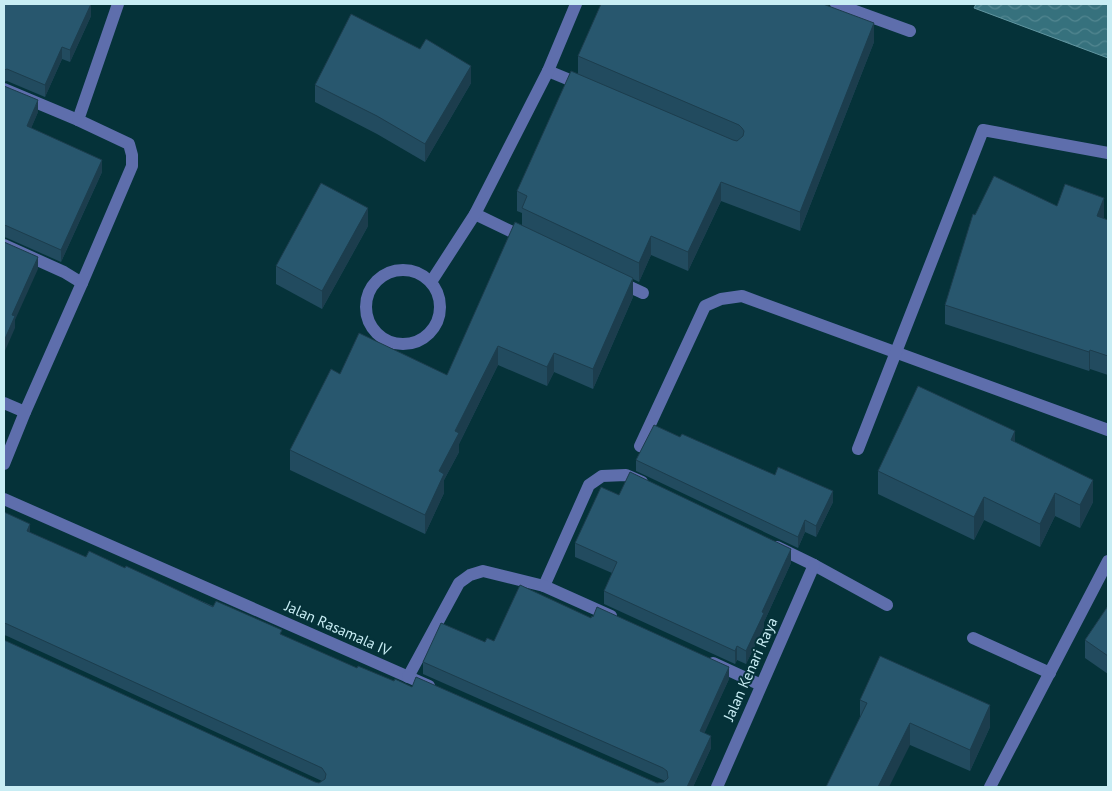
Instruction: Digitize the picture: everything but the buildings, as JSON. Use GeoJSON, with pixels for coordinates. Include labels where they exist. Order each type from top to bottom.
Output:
{"type":"FeatureCollection","features":[{"type":"Feature","properties":{"kind":"street"},"geometry":{"type":"LineString","coordinates":[[78,120],[117,4]]}},
{"type":"Feature","properties":{"kind":"street"},"geometry":{"type":"LineString","coordinates":[[431,282],[475,214],[548,71],[576,4]]}},
{"type":"Feature","properties":{"kind":"street"},"geometry":{"type":"LineString","coordinates":[[836,4],[910,31]]}},
{"type":"Feature","properties":{"kind":"street"},"geometry":{"type":"LineString","coordinates":[[548,71],[593,90]]}},
{"type":"Feature","properties":{"kind":"street"},"geometry":{"type":"LineString","coordinates":[[4,89],[129,144],[132,155],[132,166],[4,464]]}},
{"type":"Feature","properties":{"kind":"street"},"geometry":{"type":"LineString","coordinates":[[858,449],[983,130],[1108,154]]}},
{"type":"Feature","properties":{"kind":"street"},"geometry":{"type":"LineString","coordinates":[[475,214],[537,243]]}},
{"type":"Feature","properties":{"kind":"street"},"geometry":{"type":"LineString","coordinates":[[4,245],[64,272],[82,283]]}},
{"type":"Feature","properties":{"kind":"street"},"geometry":{"type":"LineString","coordinates":[[396,270],[409,270],[421,274],[431,282],[438,294],[440,306],[438,319],[432,330],[422,339],[410,343],[397,343],[385,339],[375,331],[368,320],[366,308],[368,294],[374,284],[384,275],[396,270]]}},
{"type":"Feature","properties":{"kind":"street"},"geometry":{"type":"LineString","coordinates":[[608,277],[643,293]]}},
{"type":"Feature","properties":{"kind":"street"},"geometry":{"type":"LineString","coordinates":[[640,446],[705,306],[721,299],[742,296],[1108,430]]}},
{"type":"Feature","properties":{"kind":"street"},"geometry":{"type":"LineString","coordinates":[[4,403],[25,412]]}},
{"type":"Feature","properties":{"kind":"street"},"geometry":{"type":"LineString","coordinates":[[544,586],[589,485],[602,476],[626,475],[653,488]]}},
{"type":"Feature","properties":{"kind":"street","name":"Jalan Rasamala IV"},"geometry":{"type":"LineString","coordinates":[[4,499],[444,693]]}},
{"type":"Feature","properties":{"kind":"street"},"geometry":{"type":"LineString","coordinates":[[769,543],[887,605]]}},
{"type":"Feature","properties":{"kind":"street"},"geometry":{"type":"LineString","coordinates":[[990,787],[1108,561]]}},
{"type":"Feature","properties":{"kind":"street","name":"Jalan Kenari Raya"},"geometry":{"type":"LineString","coordinates":[[717,787],[814,565]]}},
{"type":"Feature","properties":{"kind":"street"},"geometry":{"type":"LineString","coordinates":[[408,677],[459,582],[470,575],[483,571],[544,586],[626,623]]}},
{"type":"Feature","properties":{"kind":"street"},"geometry":{"type":"LineString","coordinates":[[973,638],[1050,673]]}},
{"type":"Feature","properties":{"kind":"street"},"geometry":{"type":"LineString","coordinates":[[698,656],[762,685]]}},
{"type":"Feature","properties":{"kind":"water"},"geometry":{"type":"Polygon","coordinates":[[[976,4],[1108,4],[1108,58],[974,8],[976,4]]]}}]}
